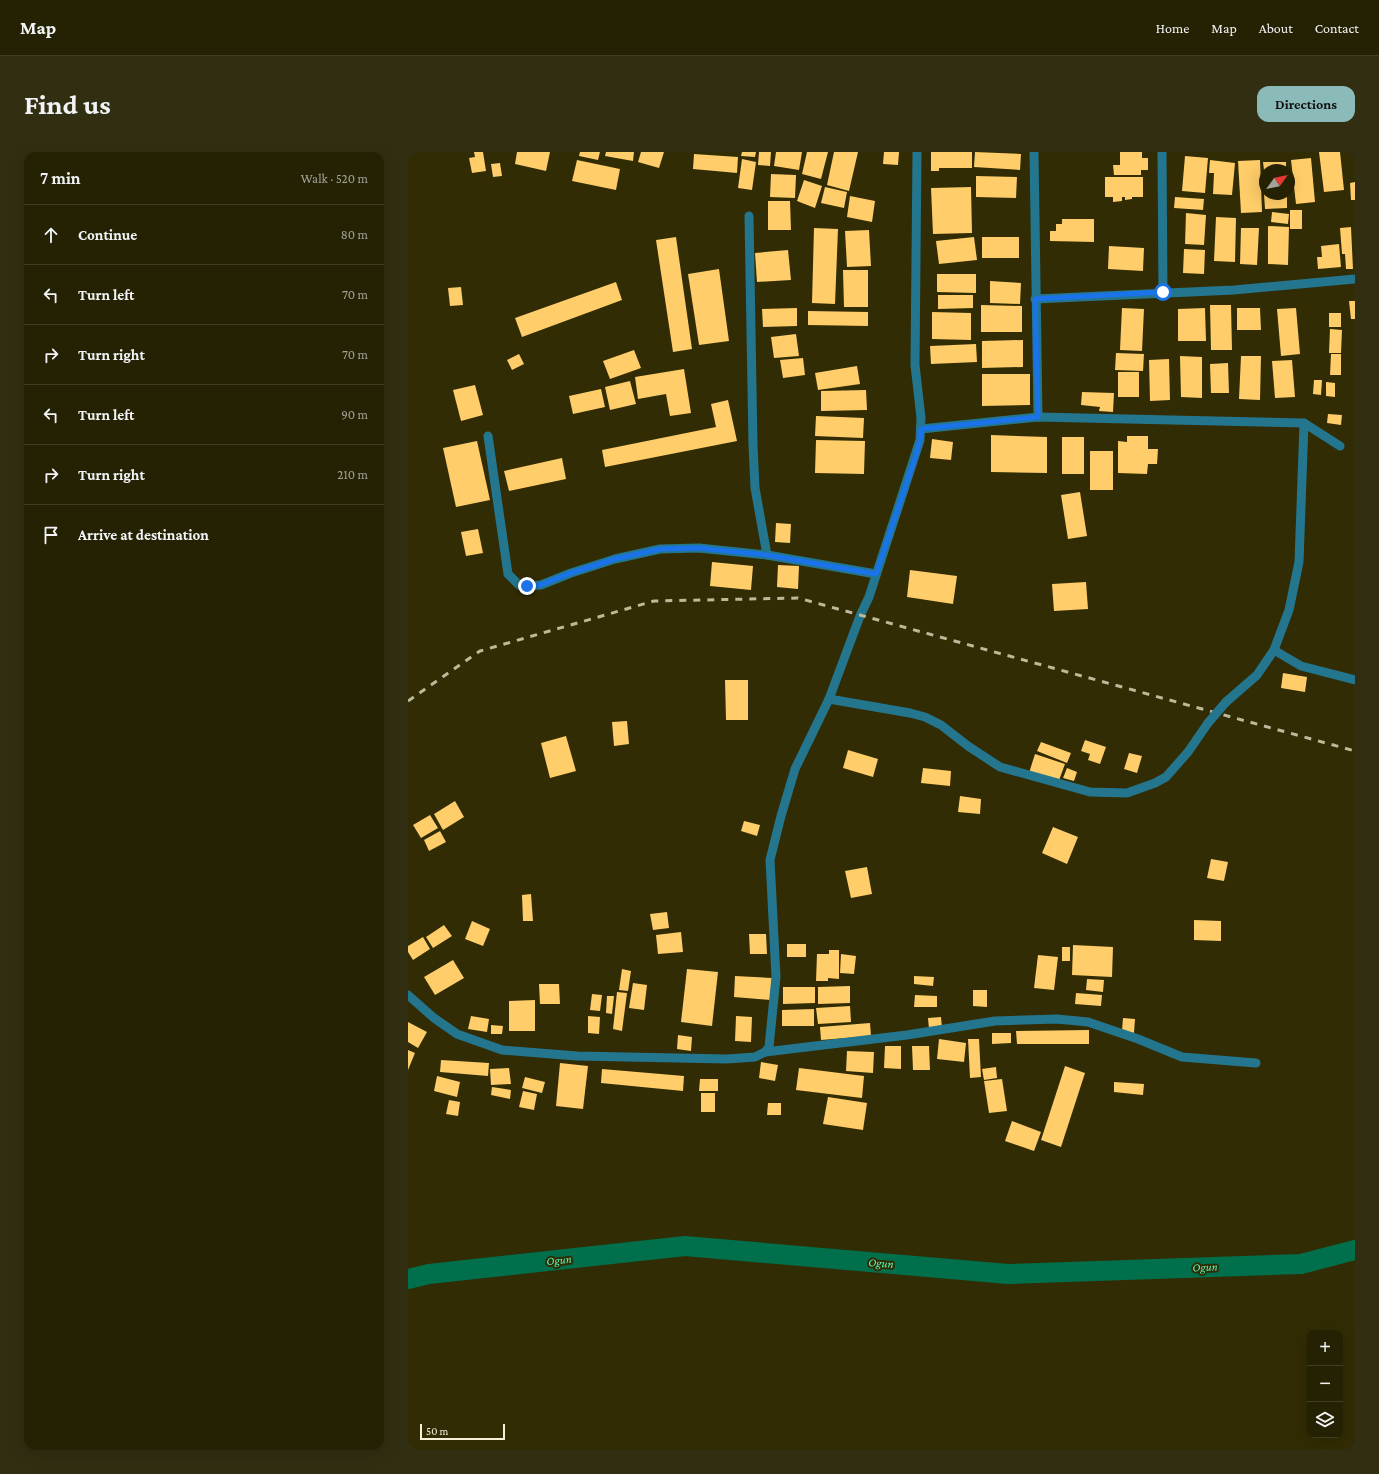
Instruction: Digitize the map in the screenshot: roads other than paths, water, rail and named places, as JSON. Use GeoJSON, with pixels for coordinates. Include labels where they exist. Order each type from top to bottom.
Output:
{"type":"FeatureCollection","features":[{"type":"Feature","properties":{"kind":"street"},"geometry":{"type":"LineString","coordinates":[[765,1052],[769,1047],[776,977],[770,860],[781,816],[795,769],[829,699],[860,616],[869,597],[920,440],[921,429],[915,365],[917,152]]}},
{"type":"Feature","properties":{"kind":"street"},"geometry":{"type":"LineString","coordinates":[[1034,152],[1035,299],[1038,417]]}},
{"type":"Feature","properties":{"kind":"street"},"geometry":{"type":"LineString","coordinates":[[1162,152],[1163,292]]}},
{"type":"Feature","properties":{"kind":"street"},"geometry":{"type":"LineString","coordinates":[[749,216],[755,480],[767,555]]}},
{"type":"Feature","properties":{"kind":"street"},"geometry":{"type":"LineString","coordinates":[[1035,299],[1163,292],[1234,290],[1355,279]]}},
{"type":"Feature","properties":{"kind":"street"},"geometry":{"type":"LineString","coordinates":[[921,429],[1038,417],[1304,423],[1340,446]]}},
{"type":"Feature","properties":{"kind":"street"},"geometry":{"type":"LineString","coordinates":[[829,699],[925,717],[941,725],[968,746],[1000,767],[1090,792],[1127,793],[1155,784],[1166,777],[1188,752],[1226,702],[1257,676],[1274,650],[1289,610],[1299,562],[1304,423]]}},
{"type":"Feature","properties":{"kind":"street"},"geometry":{"type":"LineString","coordinates":[[488,436],[508,574],[519,585],[540,585],[615,559],[660,549],[699,548],[767,555],[876,574]]}},
{"type":"Feature","properties":{"kind":"street"},"geometry":{"type":"LineString","coordinates":[[1274,650],[1301,666],[1355,680]]}},
{"type":"Feature","properties":{"kind":"street"},"geometry":{"type":"LineString","coordinates":[[408,994],[434,1018],[457,1034],[502,1050],[577,1056],[727,1059],[755,1057],[765,1052],[907,1035],[994,1020],[1056,1019],[1088,1022],[1138,1039],[1182,1057],[1256,1063]]}},
{"type":"Feature","properties":{"kind":"waterway","name":"Ogun"},"geometry":{"type":"LineString","coordinates":[[408,1279],[429,1274],[685,1246],[1008,1274],[1301,1264],[1355,1250]]}},
{"type":"Feature","properties":{"kind":"railway"},"geometry":{"type":"LineString","coordinates":[[408,701],[480,651],[654,601],[798,598],[1355,751]]}}]}
